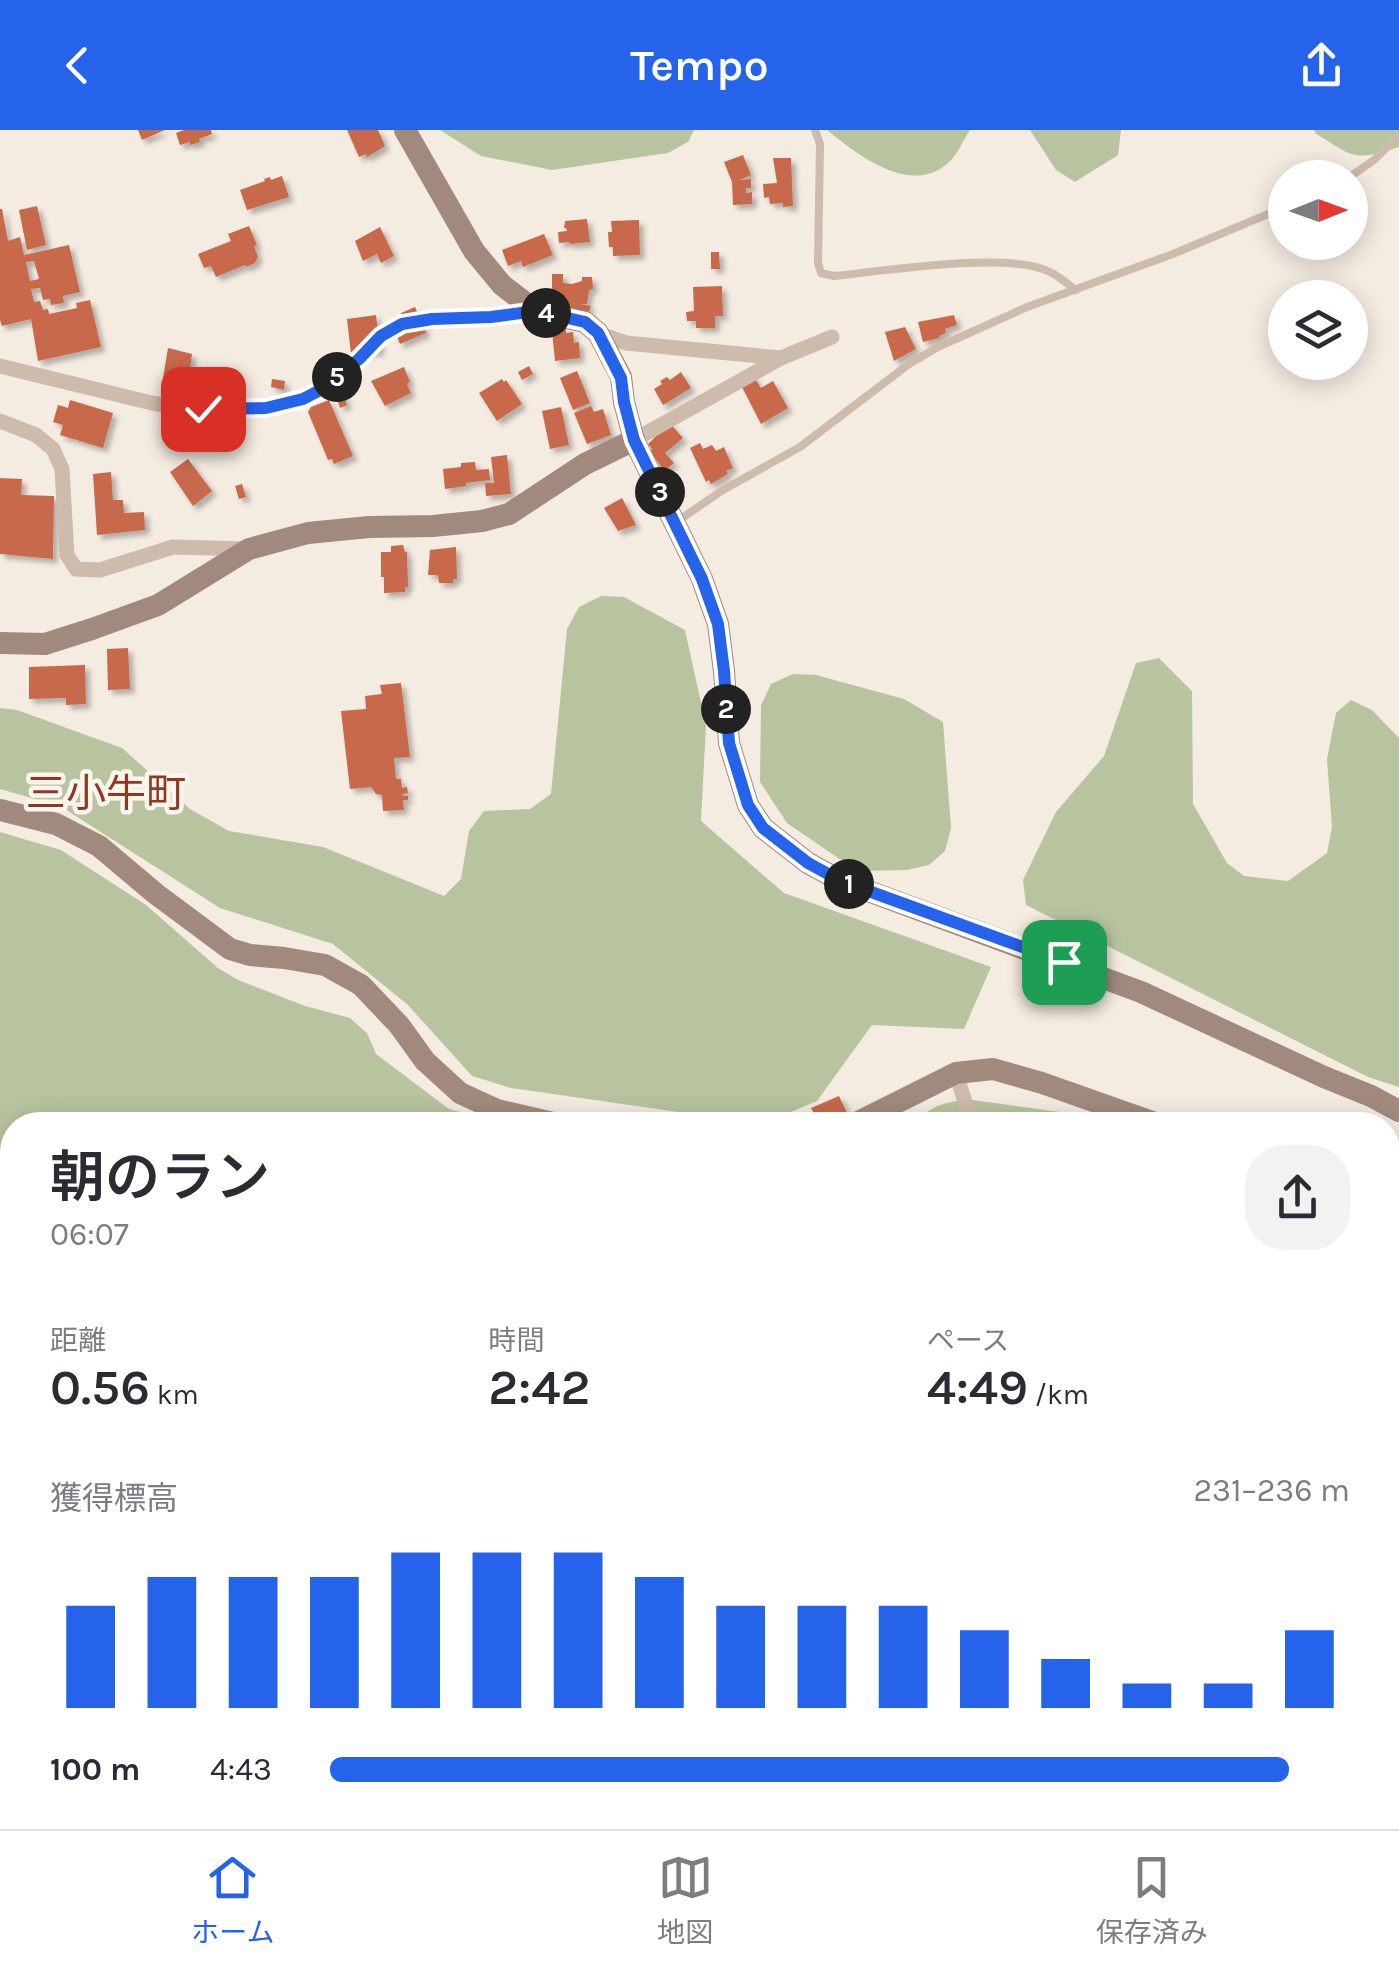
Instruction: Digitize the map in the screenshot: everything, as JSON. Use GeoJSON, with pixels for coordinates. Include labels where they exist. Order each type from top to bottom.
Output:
{"type":"FeatureCollection","features":[{"type":"Feature","properties":{"kind":"street"},"geometry":{"type":"LineString","coordinates":[[405,130],[474,251],[502,285],[536,311]]}},
{"type":"Feature","properties":{"kind":"street"},"geometry":{"type":"LineString","coordinates":[[0,366],[156,404],[203,409],[266,408],[303,399],[326,387],[381,336],[402,324],[536,311],[585,322],[598,333],[626,343],[782,358]]}},
{"type":"Feature","properties":{"kind":"street"},"geometry":{"type":"LineString","coordinates":[[598,333],[621,378],[634,440],[702,579],[718,624],[729,743],[748,805],[763,828],[808,863],[841,881],[1141,992],[1399,1112]]}},
{"type":"Feature","properties":{"kind":"street"},"geometry":{"type":"LineString","coordinates":[[0,644],[46,644],[158,605],[250,549],[308,533],[433,526],[509,514],[586,464],[782,358],[832,337]]}},
{"type":"Feature","properties":{"kind":"street"},"geometry":{"type":"LineString","coordinates":[[0,421],[36,435],[54,449],[62,469],[67,555],[76,569],[100,570],[173,548],[250,549]]}},
{"type":"Feature","properties":{"kind":"street"},"geometry":{"type":"LineString","coordinates":[[0,810],[56,824],[99,846],[230,950],[325,965],[361,985],[399,1026],[424,1061],[460,1093],[506,1112]]}},
{"type":"Feature","properties":{"kind":"street"},"geometry":{"type":"LineString","coordinates":[[878,1112],[956,1072],[993,1069],[1125,1112]]}},
{"type":"Feature","properties":{"kind":"street"},"geometry":{"type":"LineString","coordinates":[[956,1072],[968,1112]]}},
{"type":"Feature","properties":{"kind":"lane"},"geometry":{"type":"LineString","coordinates":[[816,130],[820,144],[821,273],[834,276],[966,263],[1026,264],[1050,272],[1076,290]]}},
{"type":"Feature","properties":{"kind":"lane"},"geometry":{"type":"LineString","coordinates":[[1368,164],[1399,135]]}},
{"type":"Feature","properties":{"kind":"lane"},"geometry":{"type":"LineString","coordinates":[[675,522],[800,447],[923,356],[1027,307],[1173,254],[1268,214]]}},
{"type":"Feature","properties":{"kind":"green space"},"geometry":{"type":"Polygon","coordinates":[[[440,130],[694,130],[688,142],[668,153],[552,170],[481,156],[440,130]]]}},
{"type":"Feature","properties":{"kind":"green space"},"geometry":{"type":"Polygon","coordinates":[[[827,130],[970,130],[948,163],[917,176],[901,174],[868,160],[827,130]]]}},
{"type":"Feature","properties":{"kind":"green space"},"geometry":{"type":"Polygon","coordinates":[[[1030,130],[1121,130],[1118,155],[1075,182],[1056,170],[1030,130]]]}},
{"type":"Feature","properties":{"kind":"green space"},"geometry":{"type":"Polygon","coordinates":[[[1315,130],[1399,130],[1399,147],[1372,155],[1354,155],[1315,130]]]}},
{"type":"Feature","properties":{"kind":"green space"},"geometry":{"type":"Polygon","coordinates":[[[601,596],[624,597],[685,630],[706,725],[701,821],[784,893],[991,967],[964,1029],[872,1025],[817,1101],[790,1112],[678,1112],[511,1088],[472,1076],[408,1005],[333,944],[220,908],[60,806],[0,789],[0,708],[17,710],[122,748],[190,809],[229,831],[323,847],[444,896],[461,879],[469,831],[484,811],[530,809],[551,794],[567,629],[579,607],[601,596]]]}},
{"type":"Feature","properties":{"kind":"green space"},"geometry":{"type":"Polygon","coordinates":[[[1159,658],[1192,691],[1193,804],[1227,863],[1244,876],[1288,881],[1327,853],[1332,827],[1327,759],[1336,713],[1351,700],[1372,710],[1399,738],[1399,1087],[1368,1077],[1026,905],[1023,880],[1056,812],[1104,756],[1136,663],[1159,658]]]}},
{"type":"Feature","properties":{"kind":"green space"},"geometry":{"type":"Polygon","coordinates":[[[793,674],[816,675],[904,699],[943,722],[951,828],[945,851],[929,865],[907,870],[857,871],[787,823],[760,782],[761,705],[771,684],[793,674]]]}},
{"type":"Feature","properties":{"kind":"green space"},"geometry":{"type":"Polygon","coordinates":[[[0,832],[61,850],[146,905],[218,968],[238,980],[305,1006],[350,1018],[367,1033],[376,1054],[449,1109],[460,1112],[0,1112],[0,832]]]}},
{"type":"Feature","properties":{"kind":"green space"},"geometry":{"type":"Polygon","coordinates":[[[973,1100],[1060,1112],[927,1112],[954,1101],[973,1100]]]}},
{"type":"Feature","properties":{"kind":"building"},"geometry":{"type":"Polygon","coordinates":[[[138,130],[165,130],[142,140],[138,130]]]}},
{"type":"Feature","properties":{"kind":"building"},"geometry":{"type":"Polygon","coordinates":[[[211,130],[212,134],[199,139],[200,142],[180,145],[176,133],[211,130]]]}},
{"type":"Feature","properties":{"kind":"building"},"geometry":{"type":"Polygon","coordinates":[[[347,130],[378,130],[385,146],[367,157],[359,157],[347,130]]]}},
{"type":"Feature","properties":{"kind":"building"},"geometry":{"type":"Polygon","coordinates":[[[743,155],[751,175],[740,180],[751,179],[751,188],[746,188],[746,193],[752,192],[752,204],[733,205],[732,182],[724,162],[743,155]]]}},
{"type":"Feature","properties":{"kind":"building"},"geometry":{"type":"Polygon","coordinates":[[[773,158],[791,158],[793,206],[770,204],[769,197],[764,198],[763,184],[777,183],[773,158]]]}},
{"type":"Feature","properties":{"kind":"building"},"geometry":{"type":"Polygon","coordinates":[[[282,176],[289,197],[247,210],[240,190],[282,176]]]}},
{"type":"Feature","properties":{"kind":"building"},"geometry":{"type":"Polygon","coordinates":[[[37,206],[46,245],[27,250],[19,210],[37,206]]]}},
{"type":"Feature","properties":{"kind":"building"},"geometry":{"type":"Polygon","coordinates":[[[2,209],[8,241],[20,237],[24,255],[69,245],[80,292],[63,296],[64,303],[51,305],[50,299],[43,300],[40,288],[31,289],[34,302],[40,301],[49,314],[77,308],[76,303],[90,300],[101,347],[38,361],[31,319],[2,326],[2,209]],[[34,261],[26,262],[30,281],[39,279],[34,261]]]}},
{"type":"Feature","properties":{"kind":"building"},"geometry":{"type":"Polygon","coordinates":[[[587,219],[590,242],[559,243],[558,232],[567,231],[565,221],[587,219]]]}},
{"type":"Feature","properties":{"kind":"building"},"geometry":{"type":"Polygon","coordinates":[[[639,220],[640,255],[613,256],[608,232],[612,232],[611,221],[639,220]]]}},
{"type":"Feature","properties":{"kind":"building"},"geometry":{"type":"Polygon","coordinates":[[[249,226],[257,245],[255,263],[216,277],[211,266],[204,268],[198,254],[231,241],[228,234],[249,226]]]}},
{"type":"Feature","properties":{"kind":"building"},"geometry":{"type":"Polygon","coordinates":[[[380,227],[394,256],[381,263],[377,254],[363,261],[355,241],[380,227]]]}},
{"type":"Feature","properties":{"kind":"building"},"geometry":{"type":"Polygon","coordinates":[[[544,234],[553,255],[523,267],[521,261],[508,266],[502,250],[544,234]]]}},
{"type":"Feature","properties":{"kind":"building"},"geometry":{"type":"Polygon","coordinates":[[[711,252],[719,252],[720,269],[711,269],[711,252]]]}},
{"type":"Feature","properties":{"kind":"building"},"geometry":{"type":"Polygon","coordinates":[[[552,274],[563,274],[563,283],[572,284],[582,281],[582,277],[592,277],[593,289],[589,290],[587,304],[580,304],[591,306],[589,312],[564,307],[564,300],[546,303],[546,295],[552,295],[552,274]]]}},
{"type":"Feature","properties":{"kind":"building"},"geometry":{"type":"Polygon","coordinates":[[[722,286],[723,316],[715,316],[715,328],[696,328],[696,321],[687,321],[686,312],[694,311],[693,287],[722,286]]]}},
{"type":"Feature","properties":{"kind":"building"},"geometry":{"type":"Polygon","coordinates":[[[415,307],[426,333],[400,344],[391,322],[415,307]]]}},
{"type":"Feature","properties":{"kind":"building"},"geometry":{"type":"Polygon","coordinates":[[[376,315],[380,351],[351,354],[347,319],[376,315]]]}},
{"type":"Feature","properties":{"kind":"building"},"geometry":{"type":"Polygon","coordinates":[[[954,315],[957,325],[945,329],[946,333],[939,338],[923,342],[918,322],[954,315]]]}},
{"type":"Feature","properties":{"kind":"building"},"geometry":{"type":"Polygon","coordinates":[[[905,327],[916,349],[894,361],[885,332],[905,327]]]}},
{"type":"Feature","properties":{"kind":"building"},"geometry":{"type":"Polygon","coordinates":[[[566,329],[566,333],[573,332],[574,343],[579,342],[580,358],[555,361],[552,331],[566,329]]]}},
{"type":"Feature","properties":{"kind":"building"},"geometry":{"type":"Polygon","coordinates":[[[168,348],[192,354],[187,394],[161,390],[168,348]]]}},
{"type":"Feature","properties":{"kind":"building"},"geometry":{"type":"Polygon","coordinates":[[[529,366],[533,374],[522,380],[518,372],[529,366]]]}},
{"type":"Feature","properties":{"kind":"building"},"geometry":{"type":"Polygon","coordinates":[[[404,367],[411,393],[385,406],[371,381],[404,367]]]}},
{"type":"Feature","properties":{"kind":"building"},"geometry":{"type":"Polygon","coordinates":[[[577,371],[590,403],[573,410],[560,378],[577,371]]]}},
{"type":"Feature","properties":{"kind":"building"},"geometry":{"type":"Polygon","coordinates":[[[681,372],[691,388],[663,405],[654,389],[662,384],[660,381],[667,377],[670,380],[681,372]]]}},
{"type":"Feature","properties":{"kind":"building"},"geometry":{"type":"Polygon","coordinates":[[[752,374],[761,388],[773,381],[788,408],[761,424],[739,381],[752,374]]]}},
{"type":"Feature","properties":{"kind":"building"},"geometry":{"type":"Polygon","coordinates":[[[272,379],[285,381],[284,390],[271,387],[272,379]]]}},
{"type":"Feature","properties":{"kind":"building"},"geometry":{"type":"Polygon","coordinates":[[[502,379],[522,404],[497,421],[479,393],[502,379]]]}},
{"type":"Feature","properties":{"kind":"building"},"geometry":{"type":"Polygon","coordinates":[[[343,393],[347,405],[340,408],[336,396],[343,393]]]}},
{"type":"Feature","properties":{"kind":"building"},"geometry":{"type":"Polygon","coordinates":[[[70,400],[113,413],[103,448],[60,435],[63,425],[53,422],[58,405],[68,408],[70,400]]]}},
{"type":"Feature","properties":{"kind":"building"},"geometry":{"type":"Polygon","coordinates":[[[329,400],[353,456],[334,464],[332,459],[328,460],[308,412],[329,400]]]}},
{"type":"Feature","properties":{"kind":"building"},"geometry":{"type":"Polygon","coordinates":[[[591,406],[594,412],[603,409],[611,435],[587,444],[574,413],[591,406]]]}},
{"type":"Feature","properties":{"kind":"building"},"geometry":{"type":"Polygon","coordinates":[[[561,407],[569,445],[550,449],[542,411],[561,407]]]}},
{"type":"Feature","properties":{"kind":"building"},"geometry":{"type":"Polygon","coordinates":[[[667,420],[683,438],[665,453],[674,463],[664,471],[648,444],[667,420]]]}},
{"type":"Feature","properties":{"kind":"building"},"geometry":{"type":"Polygon","coordinates":[[[700,443],[703,449],[712,445],[716,451],[724,447],[733,468],[711,484],[706,482],[690,448],[700,443]]]}},
{"type":"Feature","properties":{"kind":"building"},"geometry":{"type":"Polygon","coordinates":[[[507,455],[511,494],[486,496],[485,483],[494,483],[491,457],[507,455]]]}},
{"type":"Feature","properties":{"kind":"building"},"geometry":{"type":"Polygon","coordinates":[[[188,459],[212,491],[193,506],[170,472],[188,459]]]}},
{"type":"Feature","properties":{"kind":"building"},"geometry":{"type":"Polygon","coordinates":[[[475,462],[476,470],[489,469],[490,480],[445,489],[443,469],[475,462]]]}},
{"type":"Feature","properties":{"kind":"building"},"geometry":{"type":"Polygon","coordinates":[[[111,472],[113,500],[123,500],[124,513],[144,512],[145,530],[97,535],[93,474],[111,472]]]}},
{"type":"Feature","properties":{"kind":"building"},"geometry":{"type":"Polygon","coordinates":[[[0,478],[22,479],[21,495],[54,496],[53,559],[0,554],[0,478]]]}},
{"type":"Feature","properties":{"kind":"building"},"geometry":{"type":"Polygon","coordinates":[[[242,484],[246,497],[239,499],[235,486],[242,484]]]}},
{"type":"Feature","properties":{"kind":"building"},"geometry":{"type":"Polygon","coordinates":[[[622,498],[636,525],[618,531],[604,508],[622,498]]]}},
{"type":"Feature","properties":{"kind":"building"},"geometry":{"type":"Polygon","coordinates":[[[403,545],[407,552],[408,587],[405,592],[384,593],[381,552],[391,552],[391,546],[403,545]]]}},
{"type":"Feature","properties":{"kind":"building"},"geometry":{"type":"Polygon","coordinates":[[[456,547],[457,579],[453,583],[439,583],[438,575],[428,575],[430,550],[456,547]]]}},
{"type":"Feature","properties":{"kind":"building"},"geometry":{"type":"Polygon","coordinates":[[[128,648],[130,689],[108,690],[107,649],[128,648]]]}},
{"type":"Feature","properties":{"kind":"building"},"geometry":{"type":"Polygon","coordinates":[[[85,665],[86,704],[66,705],[66,698],[29,699],[29,667],[85,665]]]}},
{"type":"Feature","properties":{"kind":"building"},"geometry":{"type":"Polygon","coordinates":[[[401,683],[410,757],[394,758],[396,779],[401,779],[402,788],[407,787],[408,793],[402,794],[408,800],[403,800],[404,810],[383,811],[382,795],[371,787],[350,789],[341,711],[366,709],[365,696],[382,694],[380,685],[401,683]]]}},
{"type":"Feature","properties":{"kind":"building"},"geometry":{"type":"Polygon","coordinates":[[[839,1096],[847,1112],[813,1112],[811,1108],[839,1096]]]}},
{"type":"Feature","properties":{"kind":"district","name":"三小牛町"},"geometry":{"type":"Point","coordinates":[106,793]}},
{"type":"Feature","properties":{"kind":"route"},"geometry":{"type":"LineString","coordinates":[[203,409],[266,408],[303,399],[326,387],[381,336],[402,324],[536,311],[585,322],[598,333],[621,378],[634,440],[702,579],[718,624],[729,743],[748,805],[763,828],[808,863],[841,881],[1064,962]]}}]}
